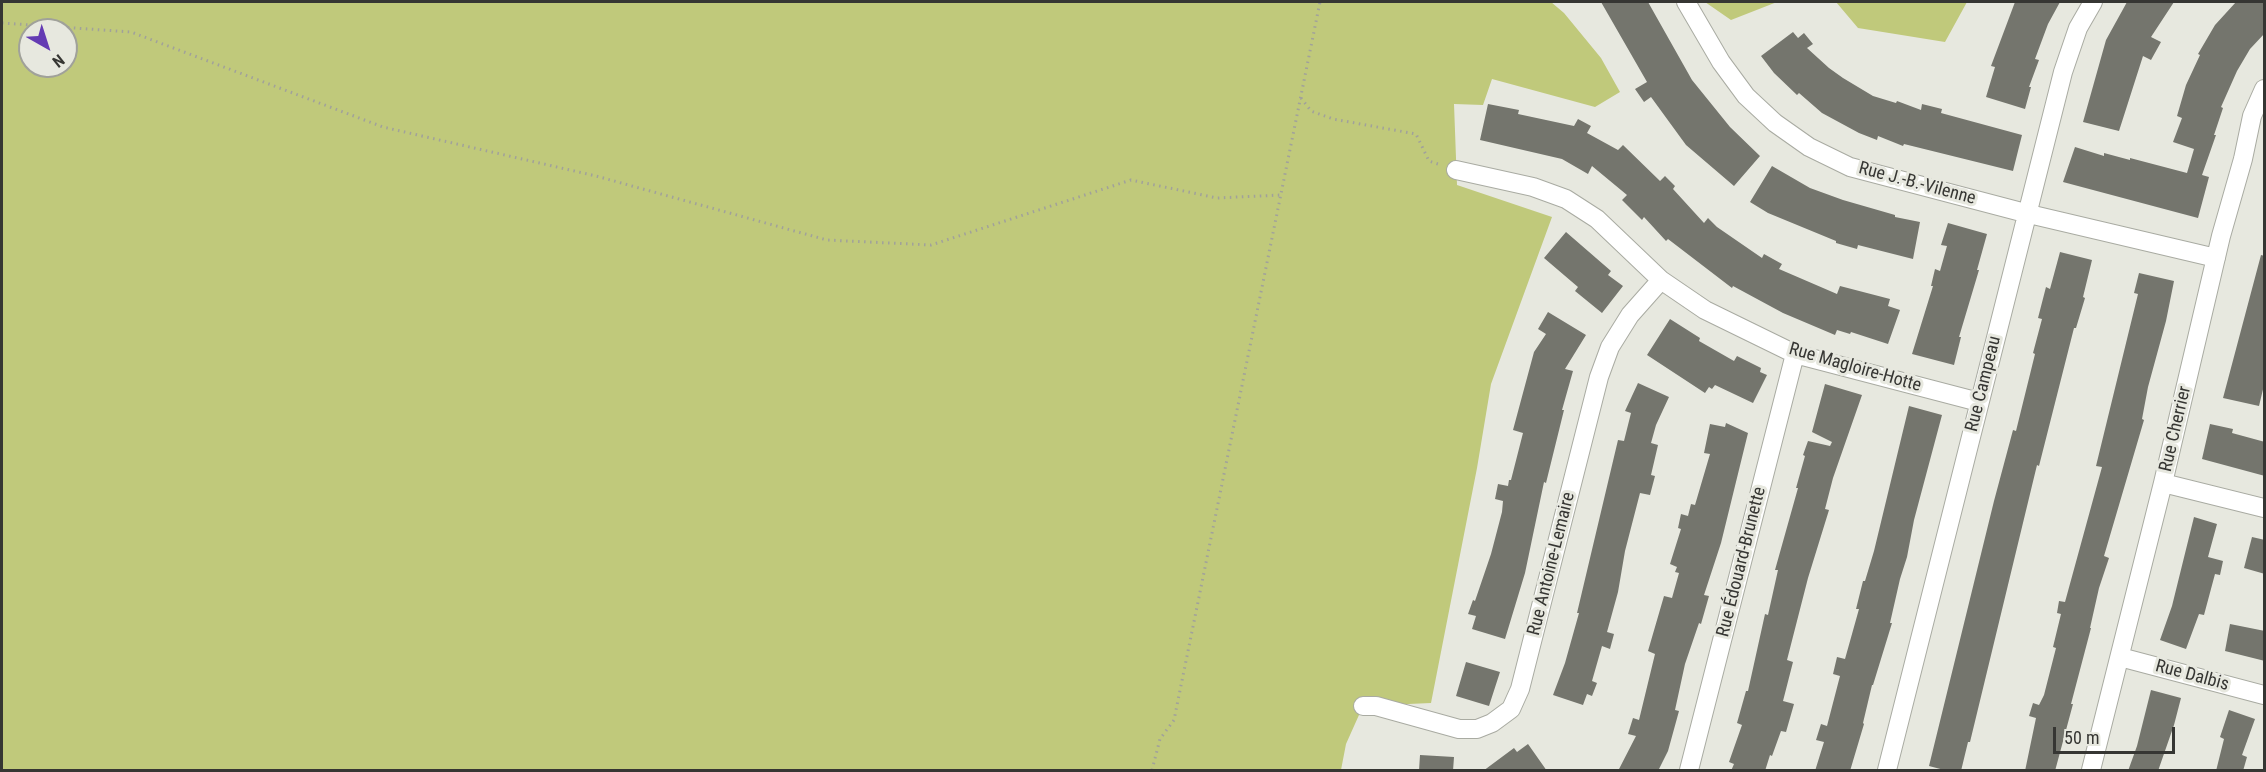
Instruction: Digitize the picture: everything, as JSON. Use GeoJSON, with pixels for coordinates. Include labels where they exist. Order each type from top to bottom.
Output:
{"type":"FeatureCollection","features":[{"type":"Feature","properties":{"kind":"street","name":"Rue J.-B.-Vilenne"},"geometry":{"type":"LineString","coordinates":[[1686,2],[1721,62],[1746,96],[1775,123],[1809,147],[1850,167],[2029,214],[2216,258]]}},
{"type":"Feature","properties":{"kind":"street","name":"Rue Campeau"},"geometry":{"type":"LineString","coordinates":[[1887,771],[1979,402],[2029,214],[2043,146],[2063,72],[2078,28],[2093,2]]}},
{"type":"Feature","properties":{"kind":"street","name":"Rue Cherrier"},"geometry":{"type":"LineString","coordinates":[[2091,771],[2252,116],[2265,89]]}},
{"type":"Feature","properties":{"kind":"street","name":"Rue Magloire-Hotte"},"geometry":{"type":"LineString","coordinates":[[1456,170],[1533,187],[1566,199],[1597,219],[1660,280],[1706,310],[1795,354],[1979,402]]}},
{"type":"Feature","properties":{"kind":"street","name":"Rue Antoine-Lemaire"},"geometry":{"type":"LineString","coordinates":[[1363,706],[1376,706],[1459,729],[1477,729],[1492,723],[1512,709],[1520,689],[1599,376],[1610,346],[1630,315],[1660,280]]}},
{"type":"Feature","properties":{"kind":"street","name":"Rue Édouard-Brunette"},"geometry":{"type":"LineString","coordinates":[[1689,771],[1795,354]]}},
{"type":"Feature","properties":{"kind":"street"},"geometry":{"type":"LineString","coordinates":[[2163,483],[2265,508]]}},
{"type":"Feature","properties":{"kind":"street","name":"Rue Dalbis"},"geometry":{"type":"LineString","coordinates":[[2120,657],[2265,695]]}},
{"type":"Feature","properties":{"kind":"path"},"geometry":{"type":"LineString","coordinates":[[1152,771],[1160,739],[1174,720],[1320,2]]}},
{"type":"Feature","properties":{"kind":"path"},"geometry":{"type":"LineString","coordinates":[[2,23],[131,32],[383,127],[596,176],[827,240],[931,245],[1131,180],[1218,198],[1281,195]]}},
{"type":"Feature","properties":{"kind":"path"},"geometry":{"type":"LineString","coordinates":[[1301,98],[1311,111],[1334,119],[1416,134],[1429,161],[1456,170]]}},
{"type":"Feature","properties":{"kind":"green space"},"geometry":{"type":"Polygon","coordinates":[[[2,2],[1551,2],[1564,13],[1601,58],[1620,92],[1595,107],[1492,79],[1483,105],[1454,104],[1457,185],[1552,217],[1491,384],[1431,703],[1363,706],[1346,744],[1341,770],[2,770],[2,2]]]}},
{"type":"Feature","properties":{"kind":"green space"},"geometry":{"type":"Polygon","coordinates":[[[1705,2],[1777,2],[1731,20],[1705,2]]]}},
{"type":"Feature","properties":{"kind":"green space"},"geometry":{"type":"Polygon","coordinates":[[[1836,2],[1967,2],[1945,42],[1858,28],[1836,2]]]}},
{"type":"Feature","properties":{"kind":"building"},"geometry":{"type":"Polygon","coordinates":[[[1601,2],[1648,2],[1692,80],[1730,127],[1760,156],[1734,186],[1686,145],[1651,97],[1644,102],[1635,89],[1647,82],[1601,2]]]}},
{"type":"Feature","properties":{"kind":"building"},"geometry":{"type":"Polygon","coordinates":[[[2015,2],[2060,2],[2048,24],[2035,59],[2039,60],[2029,87],[2031,87],[2025,109],[1986,97],[1995,67],[1991,66],[2015,2]]]}},
{"type":"Feature","properties":{"kind":"building"},"geometry":{"type":"Polygon","coordinates":[[[2127,2],[2174,2],[2151,37],[2161,42],[2151,60],[2143,56],[2119,131],[2083,122],[2106,40],[2127,2]]]}},
{"type":"Feature","properties":{"kind":"building"},"geometry":{"type":"Polygon","coordinates":[[[2236,2],[2265,2],[2265,33],[2250,49],[2221,107],[2223,108],[2214,135],[2216,135],[2202,175],[2209,177],[2198,218],[2063,182],[2075,147],[2104,156],[2104,153],[2130,160],[2130,158],[2187,173],[2194,149],[2173,142],[2182,118],[2177,116],[2186,85],[2200,55],[2198,54],[2215,25],[2236,2]]]}},
{"type":"Feature","properties":{"kind":"building"},"geometry":{"type":"Polygon","coordinates":[[[1793,32],[1798,38],[1804,33],[1813,44],[1807,48],[1829,68],[1873,96],[1896,103],[1897,101],[1921,110],[1922,104],[1942,109],[1941,113],[2022,135],[2013,171],[1904,144],[1903,146],[1878,136],[1877,140],[1822,113],[1799,93],[1797,95],[1774,73],[1761,56],[1793,32]]]}},
{"type":"Feature","properties":{"kind":"building"},"geometry":{"type":"Polygon","coordinates":[[[1488,104],[1519,110],[1518,114],[1574,126],[1578,119],[1591,126],[1587,133],[1618,150],[1623,145],[1660,181],[1665,176],[1675,186],[1673,189],[1704,223],[1708,218],[1717,227],[1762,258],[1764,254],[1782,264],[1779,269],[1837,294],[1840,286],[1890,299],[1888,306],[1900,310],[1888,344],[1851,332],[1850,334],[1837,330],[1835,335],[1783,313],[1733,286],[1732,288],[1668,239],[1666,241],[1644,217],[1642,220],[1622,200],[1627,195],[1592,166],[1588,174],[1562,159],[1480,140],[1488,104]]]}},
{"type":"Feature","properties":{"kind":"building"},"geometry":{"type":"Polygon","coordinates":[[[1772,166],[1810,188],[1895,215],[1895,217],[1920,222],[1913,259],[1858,245],[1857,249],[1836,243],[1836,241],[1768,213],[1750,202],[1772,166]]]}},
{"type":"Feature","properties":{"kind":"building"},"geometry":{"type":"Polygon","coordinates":[[[1948,223],[1987,234],[1959,337],[1961,337],[1954,365],[1912,354],[1933,286],[1931,286],[1935,269],[1940,271],[1947,246],[1941,245],[1948,223]]]}},
{"type":"Feature","properties":{"kind":"building"},"geometry":{"type":"Polygon","coordinates":[[[1566,232],[1611,271],[1608,275],[1623,286],[1602,313],[1575,291],[1578,287],[1544,258],[1566,232]]]}},
{"type":"Feature","properties":{"kind":"building"},"geometry":{"type":"Polygon","coordinates":[[[2060,252],[2092,260],[2083,297],[2085,298],[2076,328],[2074,328],[2039,466],[2037,465],[1970,742],[1968,742],[1961,771],[1948,771],[1929,766],[1994,501],[2013,430],[2016,431],[2035,354],[2033,353],[2042,319],[2038,318],[2046,287],[2050,289],[2060,252]]]}},
{"type":"Feature","properties":{"kind":"building"},"geometry":{"type":"Polygon","coordinates":[[[2261,255],[2265,256],[2265,381],[2259,406],[2223,398],[2261,255]]]}},
{"type":"Feature","properties":{"kind":"building"},"geometry":{"type":"Polygon","coordinates":[[[2139,273],[2174,281],[2148,387],[2142,419],[2144,420],[2104,556],[2109,558],[2099,588],[2071,704],[2073,704],[2055,771],[2025,771],[2036,718],[2029,716],[2033,703],[2039,705],[2044,695],[2056,648],[2053,647],[2061,614],[2057,613],[2059,601],[2065,602],[2102,467],[2096,466],[2138,294],[2134,293],[2139,273]]]}},
{"type":"Feature","properties":{"kind":"building"},"geometry":{"type":"Polygon","coordinates":[[[1548,312],[1586,335],[1565,369],[1573,371],[1546,483],[1544,482],[1525,573],[1505,639],[1472,629],[1476,616],[1468,614],[1473,600],[1475,601],[1491,554],[1502,512],[1503,501],[1495,499],[1498,484],[1508,486],[1511,480],[1523,433],[1513,430],[1534,352],[1546,334],[1538,329],[1548,312]]]}},
{"type":"Feature","properties":{"kind":"building"},"geometry":{"type":"Polygon","coordinates":[[[1670,319],[1700,338],[1699,341],[1734,361],[1737,356],[1761,368],[1760,372],[1767,375],[1753,403],[1715,385],[1712,389],[1709,387],[1705,393],[1647,355],[1670,319]]]}},
{"type":"Feature","properties":{"kind":"building"},"geometry":{"type":"Polygon","coordinates":[[[1638,383],[1669,397],[1656,425],[1651,443],[1658,445],[1651,475],[1655,476],[1650,495],[1640,493],[1625,551],[1618,592],[1607,632],[1614,634],[1610,649],[1602,646],[1592,681],[1597,683],[1592,696],[1587,694],[1583,705],[1553,695],[1579,613],[1577,613],[1618,440],[1624,441],[1631,413],[1625,411],[1638,383]]]}},
{"type":"Feature","properties":{"kind":"building"},"geometry":{"type":"Polygon","coordinates":[[[1825,384],[1862,395],[1833,478],[1825,509],[1829,510],[1808,578],[1787,660],[1793,662],[1783,701],[1794,704],[1786,732],[1781,731],[1765,771],[1731,771],[1734,764],[1729,762],[1742,725],[1737,723],[1746,691],[1748,691],[1765,614],[1768,615],[1778,570],[1775,570],[1798,488],[1796,488],[1805,456],[1803,455],[1808,441],[1830,446],[1832,442],[1812,432],[1825,384]]]}},
{"type":"Feature","properties":{"kind":"building"},"geometry":{"type":"Polygon","coordinates":[[[1909,406],[1942,415],[1914,520],[1890,623],[1892,623],[1872,685],[1864,724],[1850,771],[1815,771],[1824,742],[1816,740],[1821,724],[1827,726],[1840,676],[1833,674],[1837,657],[1845,659],[1909,406]]]}},
{"type":"Feature","properties":{"kind":"building"},"geometry":{"type":"Polygon","coordinates":[[[1726,423],[1748,433],[1721,543],[1704,595],[1709,596],[1685,664],[1675,710],[1679,711],[1668,751],[1658,771],[1618,771],[1636,736],[1628,734],[1633,718],[1639,720],[1655,654],[1648,651],[1664,596],[1672,598],[1679,573],[1675,572],[1677,567],[1670,564],[1681,529],[1678,528],[1681,514],[1688,516],[1691,504],[1695,505],[1710,454],[1704,453],[1710,424],[1725,427],[1726,423]]]}},
{"type":"Feature","properties":{"kind":"building"},"geometry":{"type":"Polygon","coordinates":[[[2210,424],[2233,429],[2232,433],[2265,442],[2265,476],[2202,459],[2210,424]]]}},
{"type":"Feature","properties":{"kind":"building"},"geometry":{"type":"Polygon","coordinates":[[[2194,517],[2217,524],[2208,557],[2223,561],[2220,575],[2215,574],[2204,615],[2199,614],[2186,649],[2160,640],[2172,606],[2194,517]]]}},
{"type":"Feature","properties":{"kind":"building"},"geometry":{"type":"Polygon","coordinates":[[[2252,537],[2265,540],[2265,574],[2244,568],[2252,537]]]}},
{"type":"Feature","properties":{"kind":"building"},"geometry":{"type":"Polygon","coordinates":[[[2230,624],[2265,631],[2265,661],[2225,651],[2230,624]]]}},
{"type":"Feature","properties":{"kind":"building"},"geometry":{"type":"Polygon","coordinates":[[[1466,662],[1500,672],[1489,706],[1456,696],[1466,662]]]}},
{"type":"Feature","properties":{"kind":"building"},"geometry":{"type":"Polygon","coordinates":[[[2151,690],[2181,698],[2174,725],[2158,771],[2128,771],[2137,746],[2151,690]]]}},
{"type":"Feature","properties":{"kind":"building"},"geometry":{"type":"Polygon","coordinates":[[[2229,710],[2255,719],[2242,755],[2247,757],[2243,771],[2216,771],[2224,739],[2220,737],[2229,710]]]}},
{"type":"Feature","properties":{"kind":"building"},"geometry":{"type":"Polygon","coordinates":[[[1528,744],[1547,771],[1483,771],[1514,748],[1517,752],[1528,744]]]}},
{"type":"Feature","properties":{"kind":"building"},"geometry":{"type":"Polygon","coordinates":[[[1420,755],[1454,757],[1453,771],[1419,771],[1420,755]]]}}]}
